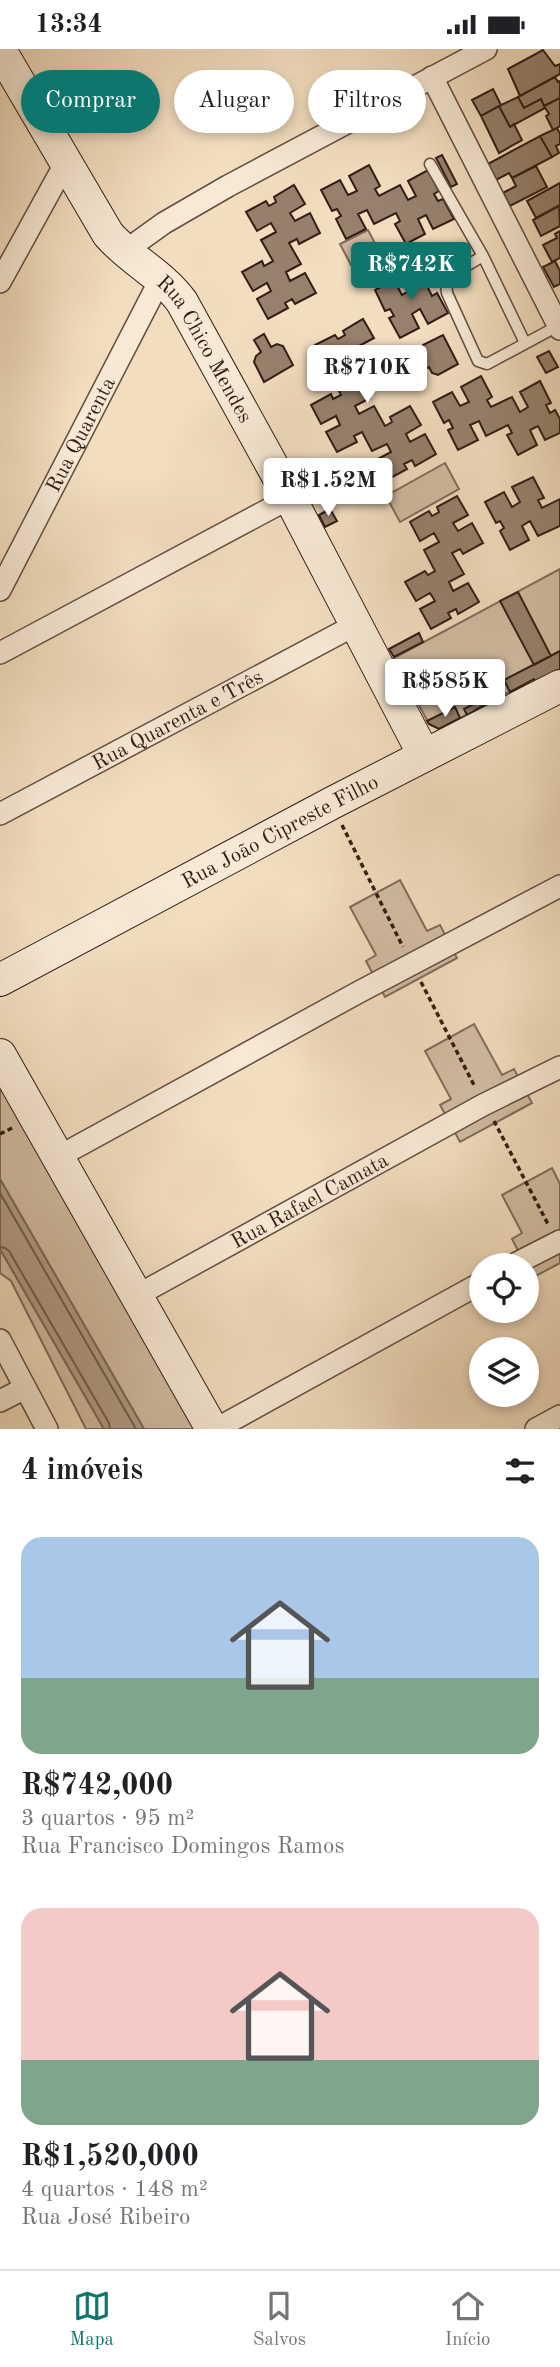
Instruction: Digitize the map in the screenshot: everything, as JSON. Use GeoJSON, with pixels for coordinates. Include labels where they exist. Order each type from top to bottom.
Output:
{"type":"FeatureCollection","features":[{"type":"Feature","properties":{"kind":"street"},"geometry":{"type":"LineString","coordinates":[[125,251],[163,223],[485,49]]}},
{"type":"Feature","properties":{"kind":"street","name":"Rua Chico Mendes"},"geometry":{"type":"LineString","coordinates":[[0,50],[100,224],[125,251],[161,278],[182,302],[424,755]]}},
{"type":"Feature","properties":{"kind":"street"},"geometry":{"type":"LineString","coordinates":[[432,77],[559,327]]}},
{"type":"Feature","properties":{"kind":"street"},"geometry":{"type":"LineString","coordinates":[[0,282],[65,162]]}},
{"type":"Feature","properties":{"kind":"street","name":"Rua Quarenta"},"geometry":{"type":"LineString","coordinates":[[0,590],[161,278]]}},
{"type":"Feature","properties":{"kind":"street"},"geometry":{"type":"LineString","coordinates":[[0,653],[289,498]]}},
{"type":"Feature","properties":{"kind":"street","name":"Rua Quarenta e Três"},"geometry":{"type":"LineString","coordinates":[[0,814],[356,624]]}},
{"type":"Feature","properties":{"kind":"street","name":"Rua João Cipreste Filho"},"geometry":{"type":"LineString","coordinates":[[0,980],[332,803],[560,686]]}},
{"type":"Feature","properties":{"kind":"street"},"geometry":{"type":"LineString","coordinates":[[58,1157],[412,963],[560,886]]}},
{"type":"Feature","properties":{"kind":"street"},"geometry":{"type":"LineString","coordinates":[[0,1055],[214,1429],[469,1290]]}},
{"type":"Feature","properties":{"kind":"street","name":"Rua Rafael Camata"},"geometry":{"type":"LineString","coordinates":[[136,1296],[430,1134],[552,1071]]}},
{"type":"Feature","properties":{"kind":"street"},"geometry":{"type":"LineString","coordinates":[[536,1253],[559,1241]]}},
{"type":"Feature","properties":{"kind":"street"},"geometry":{"type":"LineString","coordinates":[[0,1340],[47,1429]]}},
{"type":"Feature","properties":{"kind":"street"},"geometry":{"type":"LineString","coordinates":[[0,1401],[25,1388]]}},
{"type":"Feature","properties":{"kind":"street"},"geometry":{"type":"LineString","coordinates":[[537,1429],[560,1416]]}},
{"type":"Feature","properties":{"kind":"lane"},"geometry":{"type":"LineString","coordinates":[[430,164],[483,256],[525,343]]}},
{"type":"Feature","properties":{"kind":"lane"},"geometry":{"type":"LineString","coordinates":[[483,256],[453,274],[446,282],[447,293],[478,361],[487,364],[559,327]]}},
{"type":"Feature","properties":{"kind":"path"},"geometry":{"type":"LineString","coordinates":[[332,803],[484,1105],[559,1241]]}},
{"type":"Feature","properties":{"kind":"shaded area"},"geometry":{"type":"Polygon","coordinates":[[[368,230],[390,272],[362,286],[340,244],[368,230]]]}},
{"type":"Feature","properties":{"kind":"shaded area"},"geometry":{"type":"Polygon","coordinates":[[[445,463],[459,489],[400,522],[386,496],[445,463]]]}},
{"type":"Feature","properties":{"kind":"shaded area"},"geometry":{"type":"Polygon","coordinates":[[[560,569],[560,665],[439,729],[429,724],[394,658],[560,569]]]}},
{"type":"Feature","properties":{"kind":"shaded area"},"geometry":{"type":"Polygon","coordinates":[[[400,880],[427,931],[440,925],[457,958],[385,997],[366,961],[376,955],[350,907],[400,880]]]}},
{"type":"Feature","properties":{"kind":"shaded area"},"geometry":{"type":"Polygon","coordinates":[[[474,1024],[502,1075],[514,1069],[532,1103],[460,1142],[440,1105],[451,1099],[425,1051],[474,1024]]]}},
{"type":"Feature","properties":{"kind":"shaded area"},"geometry":{"type":"Polygon","coordinates":[[[0,1081],[197,1429],[144,1429],[0,1179],[0,1081]]]}},
{"type":"Feature","properties":{"kind":"shaded area"},"geometry":{"type":"Polygon","coordinates":[[[552,1168],[560,1184],[560,1263],[539,1274],[539,1253],[519,1253],[512,1239],[522,1233],[502,1195],[552,1168]]]}},
{"type":"Feature","properties":{"kind":"shaded area"},"geometry":{"type":"Polygon","coordinates":[[[0,1249],[104,1429],[86,1429],[11,1281],[0,1273],[0,1249]]]}},
{"type":"Feature","properties":{"kind":"water"},"geometry":{"type":"Polygon","coordinates":[[[0,1179],[144,1429],[104,1429],[0,1249],[0,1179]]]}},
{"type":"Feature","properties":{"kind":"building"},"geometry":{"type":"Polygon","coordinates":[[[543,50],[555,66],[560,64],[560,74],[520,96],[508,69],[543,50]]]}},
{"type":"Feature","properties":{"kind":"building"},"geometry":{"type":"Polygon","coordinates":[[[555,77],[560,81],[560,98],[544,106],[541,99],[524,108],[518,97],[555,77]]]}},
{"type":"Feature","properties":{"kind":"building"},"geometry":{"type":"Polygon","coordinates":[[[493,89],[501,105],[481,116],[472,100],[493,89]]]}},
{"type":"Feature","properties":{"kind":"building"},"geometry":{"type":"Polygon","coordinates":[[[518,97],[524,108],[541,99],[545,108],[510,127],[499,106],[518,97]]]}},
{"type":"Feature","properties":{"kind":"building"},"geometry":{"type":"Polygon","coordinates":[[[560,98],[560,126],[553,130],[544,106],[560,98]]]}},
{"type":"Feature","properties":{"kind":"building"},"geometry":{"type":"Polygon","coordinates":[[[499,106],[510,127],[514,124],[522,140],[499,153],[481,116],[499,106]]]}},
{"type":"Feature","properties":{"kind":"building"},"geometry":{"type":"Polygon","coordinates":[[[557,128],[560,134],[560,144],[556,146],[559,153],[552,157],[540,136],[557,128]]]}},
{"type":"Feature","properties":{"kind":"building"},"geometry":{"type":"Polygon","coordinates":[[[540,136],[552,157],[512,178],[509,173],[496,180],[488,164],[540,136]]]}},
{"type":"Feature","properties":{"kind":"building"},"geometry":{"type":"Polygon","coordinates":[[[442,155],[457,184],[451,187],[436,158],[442,155]]]}},
{"type":"Feature","properties":{"kind":"building"},"geometry":{"type":"Polygon","coordinates":[[[369,165],[380,186],[375,189],[379,196],[400,185],[408,200],[416,196],[408,181],[428,170],[439,191],[434,194],[438,201],[443,199],[454,219],[433,229],[426,215],[418,219],[425,234],[406,244],[395,224],[400,221],[396,213],[374,224],[367,210],[358,214],[366,229],[346,239],[336,219],[341,216],[337,209],[332,211],[321,190],[340,180],[348,195],[357,191],[349,176],[369,165]]]}},
{"type":"Feature","properties":{"kind":"building"},"geometry":{"type":"Polygon","coordinates":[[[536,166],[547,187],[510,206],[503,193],[516,186],[512,178],[536,166]]]}},
{"type":"Feature","properties":{"kind":"building"},"geometry":{"type":"Polygon","coordinates":[[[560,183],[560,205],[536,218],[527,201],[560,183]]]}},
{"type":"Feature","properties":{"kind":"building"},"geometry":{"type":"Polygon","coordinates":[[[294,185],[305,204],[290,213],[295,221],[310,213],[320,233],[299,244],[297,239],[289,243],[301,264],[286,272],[290,281],[305,273],[316,293],[295,304],[292,299],[285,303],[288,308],[268,319],[257,299],[271,291],[267,283],[253,291],[242,272],[262,261],[264,266],[273,261],[261,240],[276,232],[271,223],[257,231],[246,212],[266,201],[269,206],[276,202],[274,197],[294,185]]]}},
{"type":"Feature","properties":{"kind":"building"},"geometry":{"type":"Polygon","coordinates":[[[559,206],[560,226],[541,236],[533,220],[559,206]]]}},
{"type":"Feature","properties":{"kind":"building"},"geometry":{"type":"Polygon","coordinates":[[[560,231],[560,258],[552,262],[543,245],[557,238],[555,234],[560,231]]]}},
{"type":"Feature","properties":{"kind":"building"},"geometry":{"type":"Polygon","coordinates":[[[555,261],[560,271],[560,284],[554,287],[543,267],[555,261]]]}},
{"type":"Feature","properties":{"kind":"building"},"geometry":{"type":"Polygon","coordinates":[[[422,265],[433,285],[428,288],[432,296],[437,293],[448,313],[428,324],[420,309],[412,314],[419,328],[400,338],[389,318],[394,316],[390,309],[385,311],[375,290],[394,280],[402,295],[410,290],[402,275],[422,265]]]}},
{"type":"Feature","properties":{"kind":"building"},"geometry":{"type":"Polygon","coordinates":[[[363,319],[374,338],[359,346],[364,355],[378,347],[389,366],[368,378],[366,373],[358,377],[370,398],[355,406],[359,414],[374,406],[385,426],[392,422],[390,417],[410,406],[421,425],[406,434],[410,442],[425,434],[436,454],[415,466],[412,460],[404,464],[407,469],[387,480],[376,460],[391,452],[387,444],[372,451],[362,432],[354,436],[357,442],[337,452],[326,432],[340,425],[336,416],[321,424],[311,405],[331,394],[333,399],[341,395],[330,373],[345,365],[340,357],[326,364],[315,345],[335,335],[338,339],[345,335],[343,331],[363,319]]]}},
{"type":"Feature","properties":{"kind":"building"},"geometry":{"type":"Polygon","coordinates":[[[264,334],[271,347],[277,344],[283,346],[293,365],[264,382],[254,362],[261,352],[254,340],[264,334]]]}},
{"type":"Feature","properties":{"kind":"building"},"geometry":{"type":"Polygon","coordinates":[[[443,335],[458,364],[438,375],[432,373],[429,367],[416,374],[411,364],[424,357],[421,352],[423,345],[443,335]]]}},
{"type":"Feature","properties":{"kind":"building"},"geometry":{"type":"Polygon","coordinates":[[[549,351],[558,367],[546,373],[537,357],[549,351]]]}},
{"type":"Feature","properties":{"kind":"building"},"geometry":{"type":"Polygon","coordinates":[[[481,376],[492,397],[487,400],[491,407],[512,397],[520,412],[528,407],[520,392],[540,381],[551,403],[546,405],[550,413],[555,410],[560,419],[560,433],[545,440],[538,426],[530,430],[537,445],[518,455],[507,435],[512,433],[508,425],[486,436],[479,421],[470,425],[478,440],[458,450],[448,430],[453,428],[449,420],[444,423],[433,402],[452,392],[460,406],[469,402],[461,387],[481,376]]]}},
{"type":"Feature","properties":{"kind":"building"},"geometry":{"type":"Polygon","coordinates":[[[533,477],[544,498],[538,500],[542,508],[560,499],[560,526],[538,536],[530,521],[522,526],[529,540],[510,550],[500,531],[504,528],[500,521],[496,523],[485,502],[504,492],[512,507],[520,502],[512,487],[533,477]]]}},
{"type":"Feature","properties":{"kind":"building"},"geometry":{"type":"Polygon","coordinates":[[[457,496],[468,515],[453,523],[458,531],[472,523],[483,543],[463,554],[460,549],[452,553],[464,574],[449,582],[453,591],[468,583],[479,602],[458,614],[456,609],[448,613],[451,618],[431,629],[420,609],[435,601],[430,593],[416,601],[405,582],[425,571],[428,575],[435,571],[424,550],[439,542],[434,533],[420,541],[410,522],[429,511],[432,516],[439,512],[437,507],[457,496]]]}},
{"type":"Feature","properties":{"kind":"building"},"geometry":{"type":"Polygon","coordinates":[[[330,509],[337,521],[325,527],[319,515],[330,509]]]}},
{"type":"Feature","properties":{"kind":"building"},"geometry":{"type":"Polygon","coordinates":[[[518,592],[551,656],[534,665],[500,601],[518,592]]]}},
{"type":"Feature","properties":{"kind":"building"},"geometry":{"type":"Polygon","coordinates":[[[419,633],[423,642],[394,657],[389,649],[419,633]]]}},
{"type":"Feature","properties":{"kind":"building"},"geometry":{"type":"Polygon","coordinates":[[[560,651],[560,671],[536,683],[534,679],[510,692],[504,680],[560,651]]]}},
{"type":"Feature","properties":{"kind":"building"},"geometry":{"type":"Polygon","coordinates":[[[481,700],[484,705],[467,715],[464,709],[481,700]]]}},
{"type":"Feature","properties":{"kind":"building"},"geometry":{"type":"Polygon","coordinates":[[[455,707],[460,718],[439,729],[427,721],[455,707]]]}}]}
